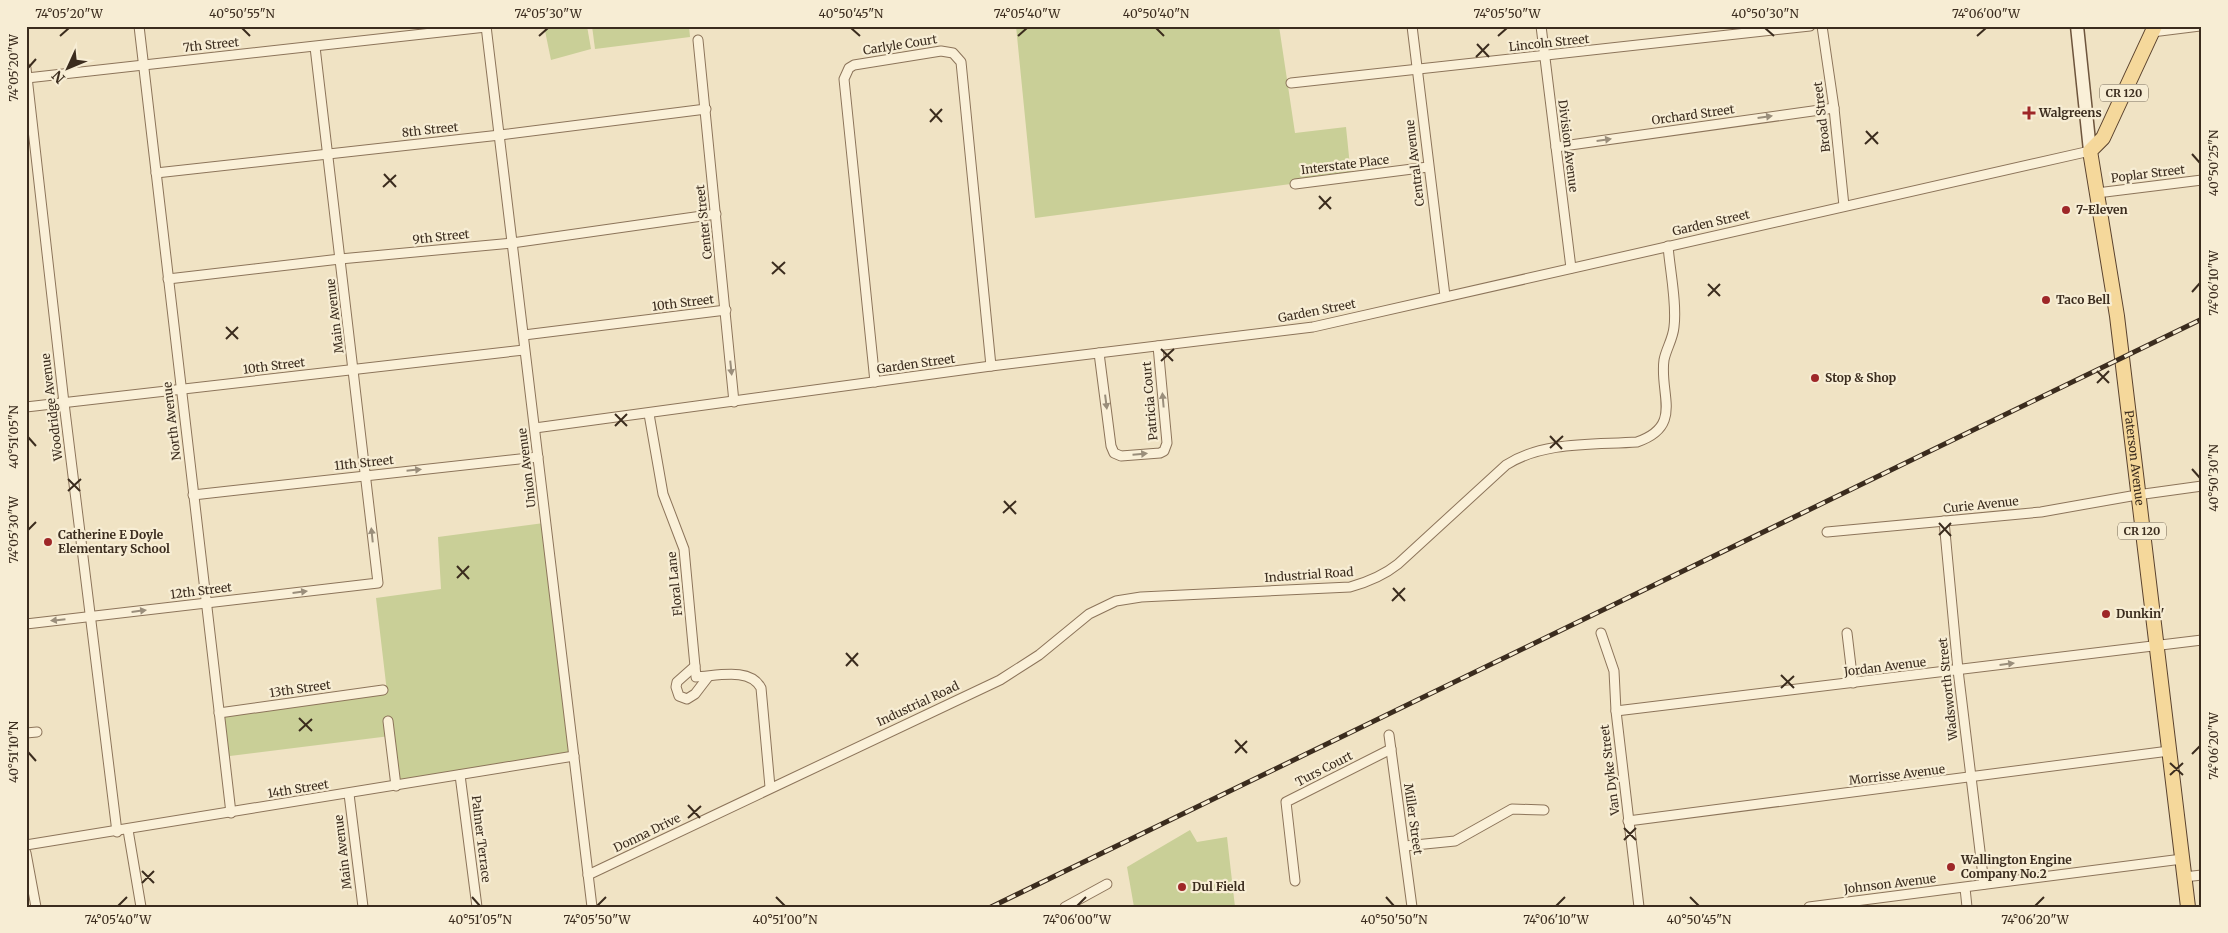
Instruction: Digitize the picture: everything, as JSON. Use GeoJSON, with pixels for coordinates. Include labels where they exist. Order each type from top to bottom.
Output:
{"type":"FeatureCollection","features":[{"type":"Feature","properties":{"kind":"main road","name":"CR 120"},"geometry":{"type":"LineString","coordinates":[[2090,152],[2103,138],[2153,29]]}},
{"type":"Feature","properties":{"kind":"main road","name":"Paterson Avenue"},"geometry":{"type":"LineString","coordinates":[[2090,152],[2117,316],[2136,495],[2157,646],[2188,907]]}},
{"type":"Feature","properties":{"kind":"street","name":"North Avenue"},"geometry":{"type":"LineString","coordinates":[[139,26],[231,813]]}},
{"type":"Feature","properties":{"kind":"street","name":"Central Avenue"},"geometry":{"type":"LineString","coordinates":[[1412,26],[1445,296]]}},
{"type":"Feature","properties":{"kind":"street","name":"Division Avenue"},"geometry":{"type":"LineString","coordinates":[[1541,26],[1572,268]]}},
{"type":"Feature","properties":{"kind":"street","name":"Lincoln Street"},"geometry":{"type":"LineString","coordinates":[[1291,84],[1810,26]]}},
{"type":"Feature","properties":{"kind":"street","name":"Broad Street"},"geometry":{"type":"LineString","coordinates":[[1822,26],[1834,108],[1844,206]]}},
{"type":"Feature","properties":{"kind":"street"},"geometry":{"type":"LineString","coordinates":[[2077,26],[2090,152]]}},
{"type":"Feature","properties":{"kind":"street"},"geometry":{"type":"LineString","coordinates":[[2153,29],[2200,26]]}},
{"type":"Feature","properties":{"kind":"street","name":"7th Street"},"geometry":{"type":"LineString","coordinates":[[28,78],[486,27]]}},
{"type":"Feature","properties":{"kind":"street","name":"Union Avenue"},"geometry":{"type":"LineString","coordinates":[[486,27],[592,907]]}},
{"type":"Feature","properties":{"kind":"street","name":"Center Street"},"geometry":{"type":"LineString","coordinates":[[698,40],[734,402]]}},
{"type":"Feature","properties":{"kind":"street","name":"Main Avenue"},"geometry":{"type":"LineString","coordinates":[[315,47],[378,583]]}},
{"type":"Feature","properties":{"kind":"street","name":"Carlyle Court"},"geometry":{"type":"LineString","coordinates":[[875,382],[844,78],[849,68],[854,65],[941,51],[953,52],[961,62],[991,366]]}},
{"type":"Feature","properties":{"kind":"street","name":"Woodridge Avenue"},"geometry":{"type":"LineString","coordinates":[[26,68],[28,100],[64,403],[117,832]]}},
{"type":"Feature","properties":{"kind":"street","name":"Orchard Street"},"geometry":{"type":"LineString","coordinates":[[1556,147],[1834,108]]}},
{"type":"Feature","properties":{"kind":"street","name":"8th Street"},"geometry":{"type":"LineString","coordinates":[[156,173],[500,135],[706,109]]}},
{"type":"Feature","properties":{"kind":"street","name":"Garden Street"},"geometry":{"type":"LineString","coordinates":[[535,428],[650,414],[991,366],[1313,327],[2090,152]]}},
{"type":"Feature","properties":{"kind":"street","name":"Interstate Place"},"geometry":{"type":"LineString","coordinates":[[1295,184],[1428,167]]}},
{"type":"Feature","properties":{"kind":"street","name":"Poplar Street"},"geometry":{"type":"LineString","coordinates":[[2098,193],[2202,180]]}},
{"type":"Feature","properties":{"kind":"street","name":"9th Street"},"geometry":{"type":"LineString","coordinates":[[168,279],[340,258],[512,243],[716,214]]}},
{"type":"Feature","properties":{"kind":"street","name":"Industrial Road"},"geometry":{"type":"LineString","coordinates":[[770,787],[1000,680],[1039,655],[1089,614],[1116,601],[1140,596],[1350,587],[1365,583],[1398,564],[1506,465],[1518,457],[1542,449],[1637,442],[1646,439],[1660,427],[1668,410],[1664,360],[1675,326],[1668,246]]}},
{"type":"Feature","properties":{"kind":"street","name":"10th Street"},"geometry":{"type":"LineString","coordinates":[[524,335],[726,310]]}},
{"type":"Feature","properties":{"kind":"street","name":"Patricia Court"},"geometry":{"type":"LineString","coordinates":[[1100,354],[1111,446],[1114,453],[1121,456],[1160,453],[1164,451],[1167,443],[1158,346]]}},
{"type":"Feature","properties":{"kind":"street","name":"10th Street"},"geometry":{"type":"LineString","coordinates":[[26,407],[524,350]]}},
{"type":"Feature","properties":{"kind":"street","name":"Floral Lane"},"geometry":{"type":"LineString","coordinates":[[650,414],[663,494],[684,549],[695,666]]}},
{"type":"Feature","properties":{"kind":"street","name":"11th Street"},"geometry":{"type":"LineString","coordinates":[[193,495],[538,456]]}},
{"type":"Feature","properties":{"kind":"street","name":"Curie Avenue"},"geometry":{"type":"LineString","coordinates":[[1827,532],[2041,512],[2136,495],[2202,486]]}},
{"type":"Feature","properties":{"kind":"street","name":"Wadsworth Street"},"geometry":{"type":"LineString","coordinates":[[1944,521],[1958,670],[1984,884]]}},
{"type":"Feature","properties":{"kind":"street","name":"12th Street"},"geometry":{"type":"LineString","coordinates":[[26,624],[378,583]]}},
{"type":"Feature","properties":{"kind":"street","name":"Van Dyke Street"},"geometry":{"type":"LineString","coordinates":[[1600,633],[1614,671],[1616,711],[1639,907]]}},
{"type":"Feature","properties":{"kind":"street"},"geometry":{"type":"LineString","coordinates":[[1847,633],[1853,683]]}},
{"type":"Feature","properties":{"kind":"street","name":"Jordan Avenue"},"geometry":{"type":"LineString","coordinates":[[1616,711],[2202,640]]}},
{"type":"Feature","properties":{"kind":"street"},"geometry":{"type":"LineString","coordinates":[[695,666],[696,677],[743,675],[754,678],[758,682],[761,688],[770,787]]}},
{"type":"Feature","properties":{"kind":"street"},"geometry":{"type":"LineString","coordinates":[[695,666],[677,682],[676,687],[679,696],[687,698],[692,696],[708,677]]}},
{"type":"Feature","properties":{"kind":"street","name":"13th Street"},"geometry":{"type":"LineString","coordinates":[[219,713],[383,690]]}},
{"type":"Feature","properties":{"kind":"street"},"geometry":{"type":"LineString","coordinates":[[388,720],[396,786]]}},
{"type":"Feature","properties":{"kind":"street"},"geometry":{"type":"LineString","coordinates":[[26,733],[37,732]]}},
{"type":"Feature","properties":{"kind":"street","name":"Miller Street"},"geometry":{"type":"LineString","coordinates":[[1389,735],[1412,907]]}},
{"type":"Feature","properties":{"kind":"street","name":"Turs Court"},"geometry":{"type":"LineString","coordinates":[[1295,881],[1286,802],[1391,749]]}},
{"type":"Feature","properties":{"kind":"street","name":"Morrisse Avenue"},"geometry":{"type":"LineString","coordinates":[[1628,821],[2169,751]]}},
{"type":"Feature","properties":{"kind":"street","name":"14th Street"},"geometry":{"type":"LineString","coordinates":[[26,845],[117,832],[574,756]]}},
{"type":"Feature","properties":{"kind":"street","name":"Palmer Terrace"},"geometry":{"type":"LineString","coordinates":[[460,775],[477,907]]}},
{"type":"Feature","properties":{"kind":"street","name":"Donna Drive"},"geometry":{"type":"LineString","coordinates":[[588,875],[770,787]]}},
{"type":"Feature","properties":{"kind":"street","name":"Main Avenue"},"geometry":{"type":"LineString","coordinates":[[349,794],[362,907]]}},
{"type":"Feature","properties":{"kind":"street"},"geometry":{"type":"LineString","coordinates":[[1404,846],[1455,841],[1512,809],[1544,810]]}},
{"type":"Feature","properties":{"kind":"street"},"geometry":{"type":"LineString","coordinates":[[128,830],[141,907]]}},
{"type":"Feature","properties":{"kind":"street"},"geometry":{"type":"LineString","coordinates":[[26,853],[36,907]]}},
{"type":"Feature","properties":{"kind":"street","name":"Johnson Avenue"},"geometry":{"type":"LineString","coordinates":[[1809,907],[2182,859]]}},
{"type":"Feature","properties":{"kind":"street"},"geometry":{"type":"LineString","coordinates":[[2184,876],[2202,875]]}},
{"type":"Feature","properties":{"kind":"street"},"geometry":{"type":"LineString","coordinates":[[1065,907],[1076,904],[1107,884]]}},
{"type":"Feature","properties":{"kind":"street"},"geometry":{"type":"LineString","coordinates":[[1965,888],[1967,907]]}},
{"type":"Feature","properties":{"kind":"green space"},"geometry":{"type":"Polygon","coordinates":[[[544,26],[587,26],[591,49],[551,60],[544,26]]]}},
{"type":"Feature","properties":{"kind":"green space"},"geometry":{"type":"Polygon","coordinates":[[[592,26],[689,26],[690,37],[595,49],[592,26]]]}},
{"type":"Feature","properties":{"kind":"green space"},"geometry":{"type":"Polygon","coordinates":[[[1016,26],[1279,26],[1295,133],[1346,127],[1351,176],[1035,218],[1016,26]]]}},
{"type":"Feature","properties":{"kind":"green space"},"geometry":{"type":"Polygon","coordinates":[[[544,523],[571,760],[393,786],[390,736],[222,757],[217,711],[387,692],[376,598],[441,589],[438,537],[544,523]]]}},
{"type":"Feature","properties":{"kind":"green space","name":"Dul Field"},"geometry":{"type":"Polygon","coordinates":[[[1190,830],[1197,842],[1227,837],[1235,907],[1134,907],[1127,867],[1190,830]]]}},
{"type":"Feature","properties":{"kind":"railway"},"geometry":{"type":"LineString","coordinates":[[991,907],[2202,319]]}},
{"type":"Feature","properties":{"kind":"place","name":"Walgreens"},"geometry":{"type":"Point","coordinates":[2029,113]}},
{"type":"Feature","properties":{"kind":"place","name":"7-Eleven"},"geometry":{"type":"Point","coordinates":[2066,210]}},
{"type":"Feature","properties":{"kind":"place","name":"Taco Bell"},"geometry":{"type":"Point","coordinates":[2046,300]}},
{"type":"Feature","properties":{"kind":"place","name":"Stop & Shop"},"geometry":{"type":"Point","coordinates":[1815,378]}},
{"type":"Feature","properties":{"kind":"place","name":"Catherine E Doyle Elementary School"},"geometry":{"type":"Point","coordinates":[48,542]}},
{"type":"Feature","properties":{"kind":"place","name":"Dunkin'"},"geometry":{"type":"Point","coordinates":[2106,614]}},
{"type":"Feature","properties":{"kind":"place","name":"Wallington Engine Company No.2"},"geometry":{"type":"Point","coordinates":[1951,867]}},
{"type":"Feature","properties":{"kind":"place","name":"Dul Field"},"geometry":{"type":"Point","coordinates":[1182,887]}}]}
